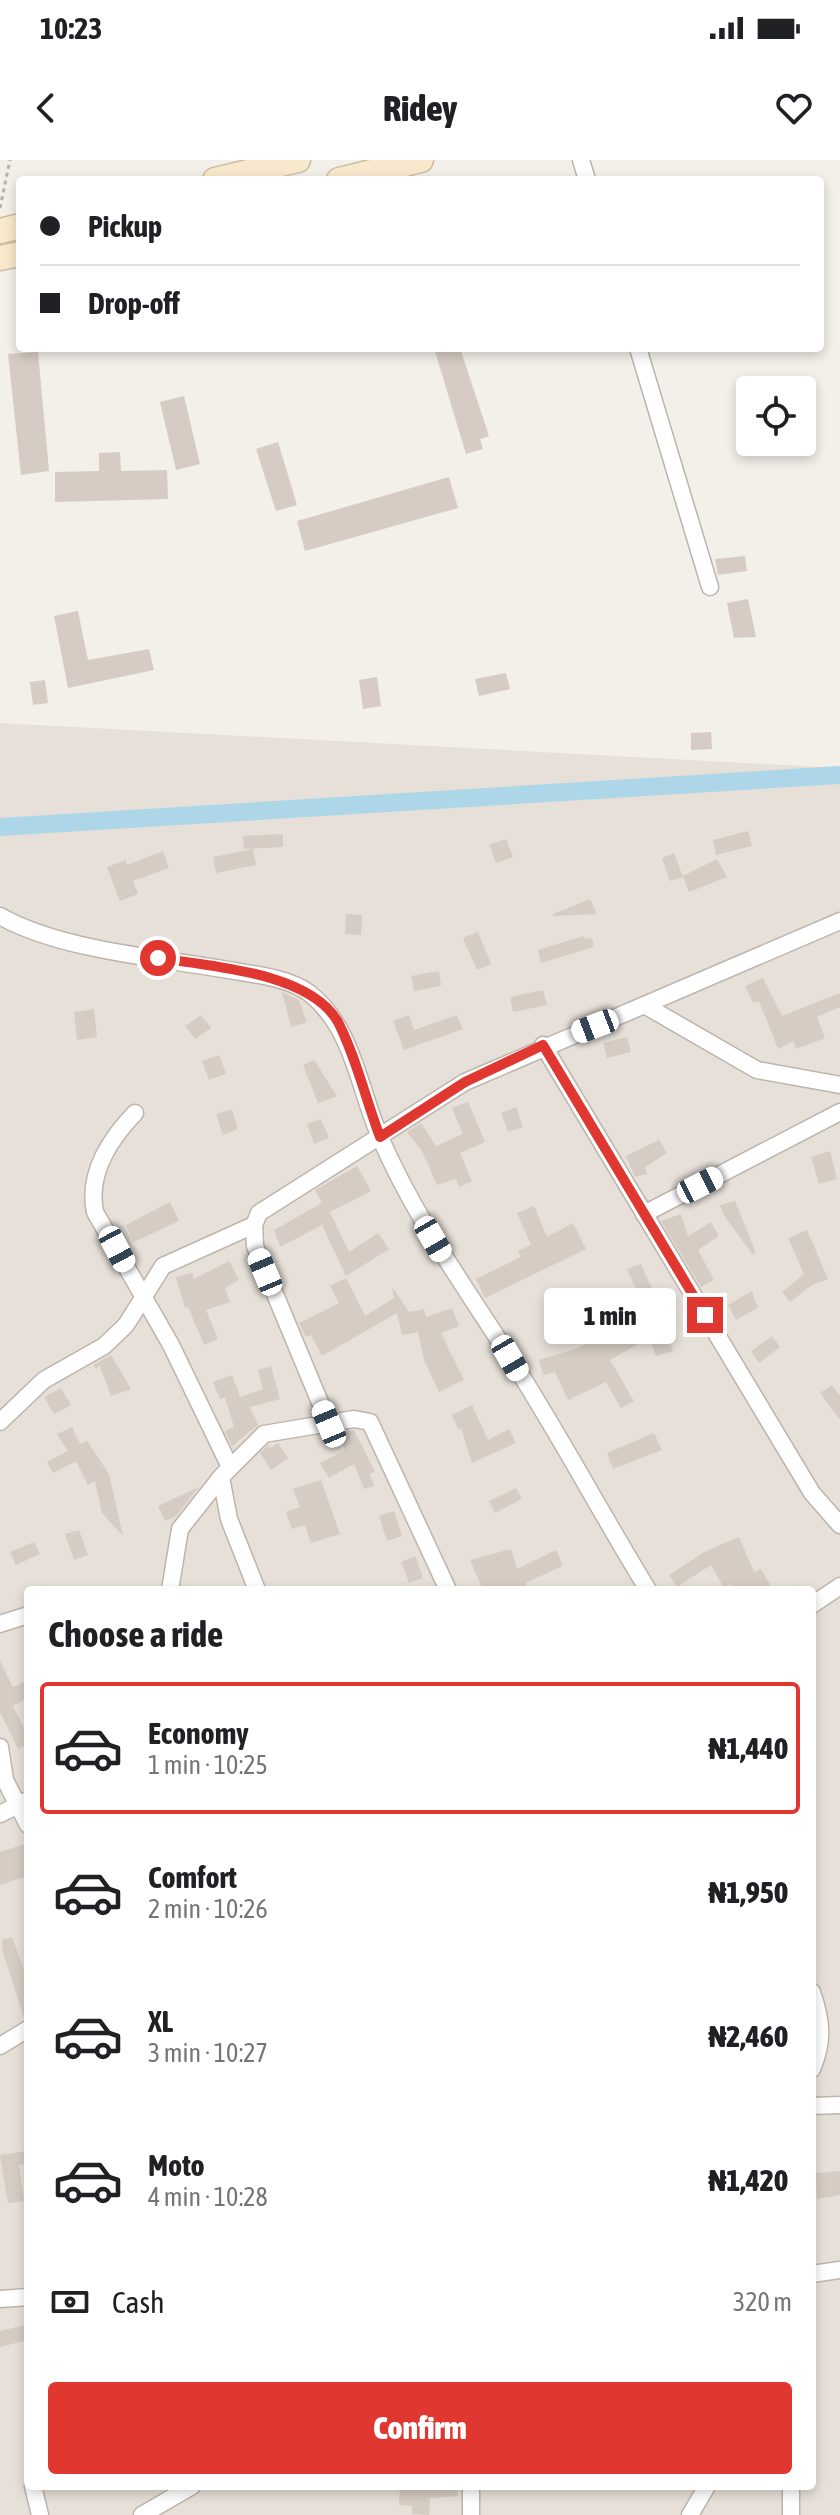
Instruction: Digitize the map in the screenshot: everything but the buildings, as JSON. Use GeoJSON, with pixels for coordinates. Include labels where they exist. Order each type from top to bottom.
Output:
{"type":"FeatureCollection","features":[{"type":"Feature","properties":{"kind":"main road"},"geometry":{"type":"LineString","coordinates":[[232,176],[298,160]]}},
{"type":"Feature","properties":{"kind":"main road"},"geometry":{"type":"LineString","coordinates":[[355,176],[421,160]]}},
{"type":"Feature","properties":{"kind":"street"},"geometry":{"type":"LineString","coordinates":[[639,352],[710,587]]}},
{"type":"Feature","properties":{"kind":"street"},"geometry":{"type":"LineString","coordinates":[[0,916],[19,927],[112,951],[261,976],[307,991],[337,1020],[380,1137],[444,1258],[510,1358],[646,1586]]}},
{"type":"Feature","properties":{"kind":"street"},"geometry":{"type":"LineString","coordinates":[[329,1424],[255,1246],[254,1225],[259,1213],[465,1082],[543,1045],[646,1006],[840,921]]}},
{"type":"Feature","properties":{"kind":"street"},"geometry":{"type":"LineString","coordinates":[[646,1006],[757,1070],[840,1085]]}},
{"type":"Feature","properties":{"kind":"street"},"geometry":{"type":"LineString","coordinates":[[543,1045],[812,1493],[840,1525]]}},
{"type":"Feature","properties":{"kind":"street"},"geometry":{"type":"LineString","coordinates":[[644,1214],[840,1112]]}},
{"type":"Feature","properties":{"kind":"street"},"geometry":{"type":"LineString","coordinates":[[135,1113],[112,1136],[100,1164],[92,1197],[95,1212],[171,1345],[225,1472],[229,1519],[255,1586]]}},
{"type":"Feature","properties":{"kind":"street"},"geometry":{"type":"LineString","coordinates":[[0,1422],[44,1380],[104,1346],[126,1325],[163,1266],[254,1225]]}},
{"type":"Feature","properties":{"kind":"street"},"geometry":{"type":"LineString","coordinates":[[171,1586],[180,1529],[225,1472],[264,1434],[354,1419],[370,1422],[446,1586]]}},
{"type":"Feature","properties":{"kind":"street"},"geometry":{"type":"LineString","coordinates":[[816,1602],[840,1586]]}},
{"type":"Feature","properties":{"kind":"street"},"geometry":{"type":"LineString","coordinates":[[0,1624],[24,1616]]}},
{"type":"Feature","properties":{"kind":"street"},"geometry":{"type":"LineString","coordinates":[[0,1747],[5,1780],[14,1807]]}},
{"type":"Feature","properties":{"kind":"street"},"geometry":{"type":"LineString","coordinates":[[816,2004],[822,2039],[816,2057]]}},
{"type":"Feature","properties":{"kind":"street"},"geometry":{"type":"LineString","coordinates":[[0,2046],[24,2031]]}},
{"type":"Feature","properties":{"kind":"street"},"geometry":{"type":"LineString","coordinates":[[816,2106],[840,2105]]}},
{"type":"Feature","properties":{"kind":"street"},"geometry":{"type":"LineString","coordinates":[[816,2273],[840,2270]]}},
{"type":"Feature","properties":{"kind":"street"},"geometry":{"type":"LineString","coordinates":[[0,2299],[24,2297]]}},
{"type":"Feature","properties":{"kind":"street"},"geometry":{"type":"LineString","coordinates":[[142,2515],[185,2490]]}},
{"type":"Feature","properties":{"kind":"street"},"geometry":{"type":"LineString","coordinates":[[471,2490],[471,2515]]}},
{"type":"Feature","properties":{"kind":"street"},"geometry":{"type":"LineString","coordinates":[[690,2515],[705,2490]]}},
{"type":"Feature","properties":{"kind":"street"},"geometry":{"type":"LineString","coordinates":[[791,2490],[791,2515]]}},
{"type":"Feature","properties":{"kind":"path"},"geometry":{"type":"LineString","coordinates":[[0,208],[10,160]]}},
{"type":"Feature","properties":{"kind":"shaded area"},"geometry":{"type":"Polygon","coordinates":[[[0,723],[840,768],[840,2515],[0,2515],[0,723]]]}},
{"type":"Feature","properties":{"kind":"waterway"},"geometry":{"type":"LineString","coordinates":[[0,827],[840,775]]}},
{"type":"Feature","properties":{"kind":"route"},"geometry":{"type":"LineString","coordinates":[[158,958],[261,976],[307,991],[337,1020],[380,1137],[465,1082],[543,1045],[705,1315]]}}]}
